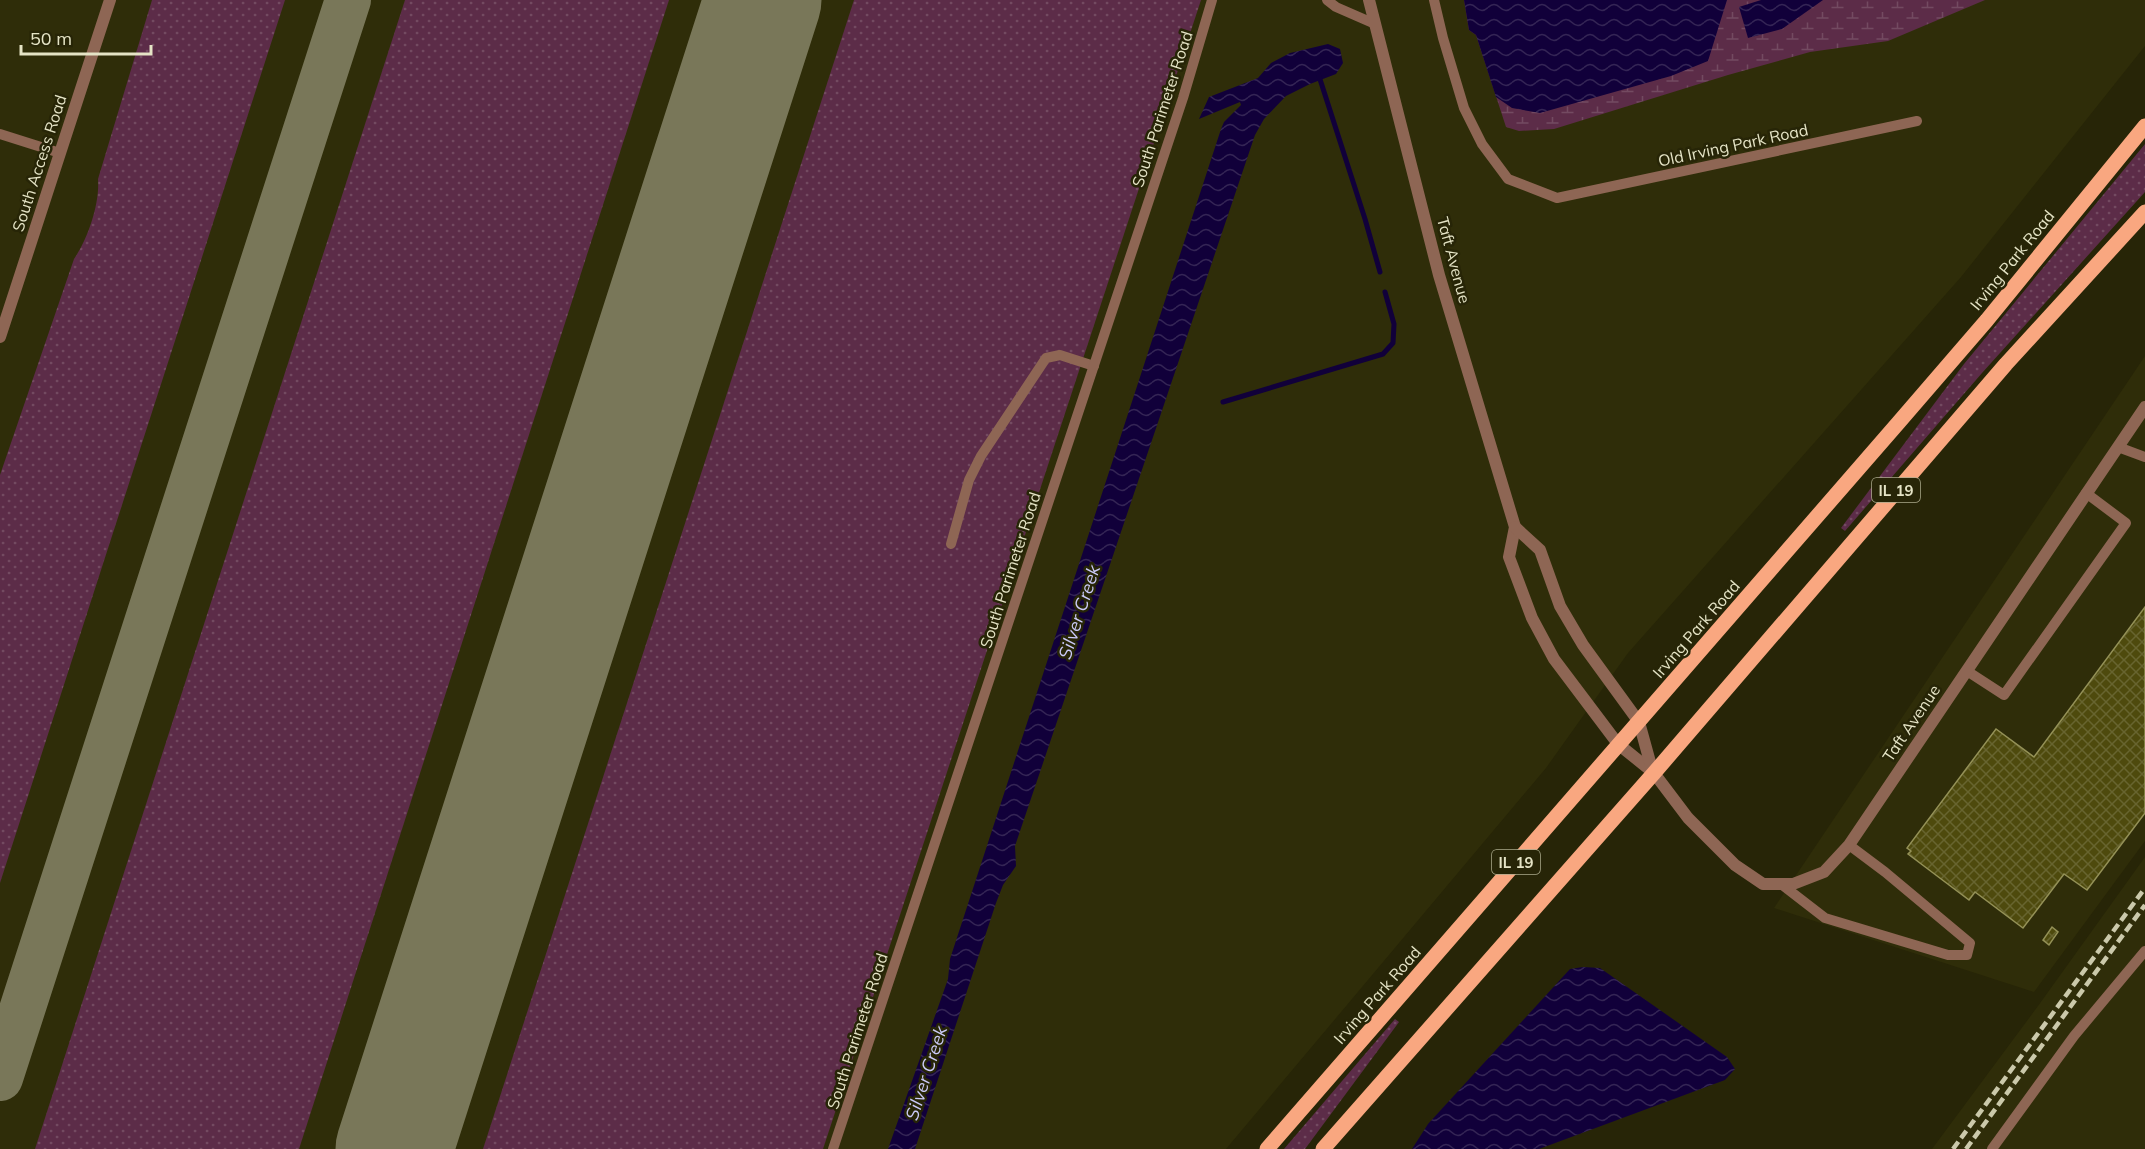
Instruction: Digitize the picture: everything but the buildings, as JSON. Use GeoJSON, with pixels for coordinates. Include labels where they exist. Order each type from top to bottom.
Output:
{"type":"FeatureCollection","features":[{"type":"Feature","properties":{"kind":"main road","name":"Irving Park Road"},"geometry":{"type":"LineString","coordinates":[[1267,1149],[1987,320],[2145,126]]}},
{"type":"Feature","properties":{"kind":"main road","name":"IL 19"},"geometry":{"type":"LineString","coordinates":[[1323,1149],[1653,773],[2006,364],[2145,212]]}},
{"type":"Feature","properties":{"kind":"street","name":"South Access Road"},"geometry":{"type":"LineString","coordinates":[[0,337],[110,0]]}},
{"type":"Feature","properties":{"kind":"street","name":"Taft Avenue"},"geometry":{"type":"LineString","coordinates":[[1369,0],[1439,275],[1515,527],[1509,557],[1532,618],[1554,659],[1618,744],[1653,773],[1688,818],[1735,865],[1763,884],[1793,884],[1824,872],[1849,845],[2145,407]]}},
{"type":"Feature","properties":{"kind":"street","name":"Taft Avenue"},"geometry":{"type":"LineString","coordinates":[[1515,527],[1540,550],[1560,606],[1582,645],[1639,722],[1653,773]]}},
{"type":"Feature","properties":{"kind":"lane","name":"South Parimeter Road"},"geometry":{"type":"LineString","coordinates":[[834,1149],[1179,110],[1212,0]]}},
{"type":"Feature","properties":{"kind":"lane"},"geometry":{"type":"LineString","coordinates":[[1327,0],[1336,7],[1376,24]]}},
{"type":"Feature","properties":{"kind":"lane","name":"Old Irving Park Road"},"geometry":{"type":"LineString","coordinates":[[1434,0],[1464,108],[1482,144],[1508,179],[1557,198],[1917,121]]}},
{"type":"Feature","properties":{"kind":"lane"},"geometry":{"type":"LineString","coordinates":[[0,134],[60,153]]}},
{"type":"Feature","properties":{"kind":"lane"},"geometry":{"type":"LineString","coordinates":[[951,544],[969,480],[981,456],[1046,358],[1060,355],[1094,366]]}},
{"type":"Feature","properties":{"kind":"lane"},"geometry":{"type":"LineString","coordinates":[[2118,447],[2145,457]]}},
{"type":"Feature","properties":{"kind":"lane"},"geometry":{"type":"LineString","coordinates":[[1966,671],[2004,695],[2126,523],[2086,493]]}},
{"type":"Feature","properties":{"kind":"lane"},"geometry":{"type":"LineString","coordinates":[[1781,884],[1825,918],[1948,955],[1967,955],[1970,943],[1849,845]]}},
{"type":"Feature","properties":{"kind":"lane"},"geometry":{"type":"LineString","coordinates":[[1992,1149],[2074,1036],[2145,951]]}},
{"type":"Feature","properties":{"kind":"shaded area"},"geometry":{"type":"Polygon","coordinates":[[[0,0],[2145,0],[2145,46],[1961,277],[1628,653],[1546,768],[1226,1149],[0,1149],[0,0]]]}},
{"type":"Feature","properties":{"kind":"shaded area"},"geometry":{"type":"Polygon","coordinates":[[[2145,356],[2145,841],[2034,992],[1774,908],[2145,356]]]}},
{"type":"Feature","properties":{"kind":"shaded area"},"geometry":{"type":"Polygon","coordinates":[[[2145,857],[2145,1149],[1932,1149],[2038,1006],[2145,857]]]}},
{"type":"Feature","properties":{"kind":"green space"},"geometry":{"type":"Polygon","coordinates":[[[152,0],[285,0],[0,883],[0,475],[74,259],[92,220],[97,199],[98,179],[152,0]]]}},
{"type":"Feature","properties":{"kind":"green space"},"geometry":{"type":"Polygon","coordinates":[[[405,0],[669,0],[299,1149],[35,1149],[405,0]]]}},
{"type":"Feature","properties":{"kind":"green space"},"geometry":{"type":"Polygon","coordinates":[[[854,0],[1201,0],[823,1149],[483,1149],[854,0]]]}},
{"type":"Feature","properties":{"kind":"green space"},"geometry":{"type":"Polygon","coordinates":[[[1464,0],[1985,0],[1888,41],[1810,52],[1554,129],[1519,131],[1506,127],[1476,35],[1469,30],[1464,0]]]}},
{"type":"Feature","properties":{"kind":"green space"},"geometry":{"type":"Polygon","coordinates":[[[2145,144],[2145,192],[1982,373],[1845,531],[1841,528],[1964,364],[2145,144]]]}},
{"type":"Feature","properties":{"kind":"green space"},"geometry":{"type":"Polygon","coordinates":[[[1395,1019],[1399,1022],[1305,1149],[1284,1149],[1395,1019]]]}},
{"type":"Feature","properties":{"kind":"water"},"geometry":{"type":"Polygon","coordinates":[[[1464,0],[1727,0],[1708,61],[1671,76],[1540,113],[1512,108],[1496,97],[1476,35],[1469,30],[1464,0]]]}},
{"type":"Feature","properties":{"kind":"water"},"geometry":{"type":"Polygon","coordinates":[[[1761,0],[1823,0],[1782,29],[1748,38],[1739,7],[1761,0]]]}},
{"type":"Feature","properties":{"kind":"water","name":"Silver Creek"},"geometry":{"type":"Polygon","coordinates":[[[1328,44],[1340,49],[1343,63],[1336,74],[1286,96],[1264,119],[1255,135],[1015,846],[1016,866],[1003,885],[996,903],[915,1149],[888,1149],[948,979],[950,959],[1221,129],[1224,122],[1241,105],[1240,102],[1199,119],[1209,97],[1258,78],[1271,63],[1290,53],[1328,44]]]}},
{"type":"Feature","properties":{"kind":"water"},"geometry":{"type":"Polygon","coordinates":[[[1600,968],[1727,1057],[1735,1069],[1725,1080],[1539,1149],[1412,1149],[1428,1124],[1570,969],[1600,968]]]}},
{"type":"Feature","properties":{"kind":"waterway"},"geometry":{"type":"LineString","coordinates":[[1318,73],[1380,272]]}},
{"type":"Feature","properties":{"kind":"waterway"},"geometry":{"type":"LineString","coordinates":[[1223,402],[1383,354],[1393,343],[1394,324],[1385,292]]}},
{"type":"Feature","properties":{"kind":"taxiway"},"geometry":{"type":"LineString","coordinates":[[0,1078],[348,0]]}},
{"type":"Feature","properties":{"kind":"runway"},"geometry":{"type":"LineString","coordinates":[[394,1149],[763,0]]}},
{"type":"Feature","properties":{"kind":"railway"},"geometry":{"type":"LineString","coordinates":[[1953,1149],[2145,888]]}},
{"type":"Feature","properties":{"kind":"railway"},"geometry":{"type":"LineString","coordinates":[[1966,1149],[2145,905]]}}]}
